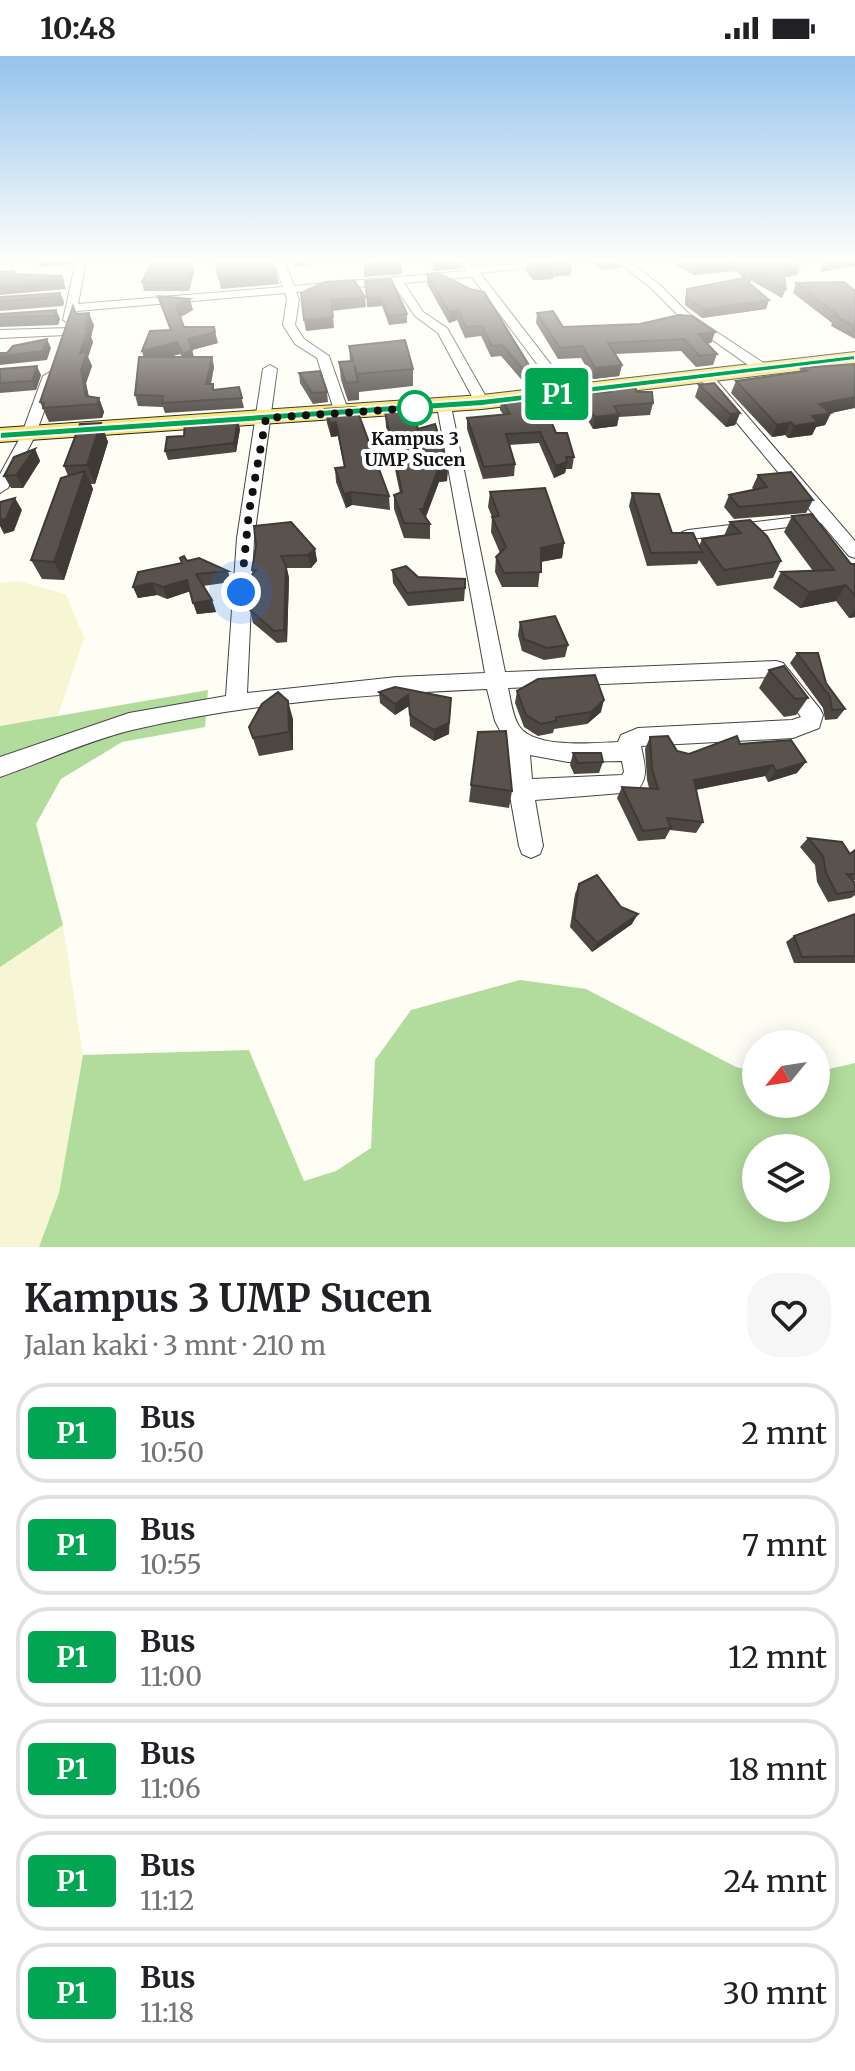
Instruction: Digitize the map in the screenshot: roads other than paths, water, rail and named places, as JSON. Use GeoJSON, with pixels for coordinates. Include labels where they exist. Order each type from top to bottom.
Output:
{"type":"FeatureCollection","features":[{"type":"Feature","properties":{"kind":"main road"},"geometry":{"type":"LineString","coordinates":[[0,435],[28,436],[444,406],[855,358]]}},
{"type":"Feature","properties":{"kind":"street"},"geometry":{"type":"LineString","coordinates":[[0,334],[64,337],[68,317]]}},
{"type":"Feature","properties":{"kind":"street"},"geometry":{"type":"LineString","coordinates":[[290,317],[289,325],[299,341],[323,356],[342,413]]}},
{"type":"Feature","properties":{"kind":"street"},"geometry":{"type":"LineString","coordinates":[[423,317],[443,331],[482,402]]}},
{"type":"Feature","properties":{"kind":"street"},"geometry":{"type":"LineString","coordinates":[[508,317],[566,393]]}},
{"type":"Feature","properties":{"kind":"street"},"geometry":{"type":"LineString","coordinates":[[686,317],[763,369]]}},
{"type":"Feature","properties":{"kind":"street"},"geometry":{"type":"LineString","coordinates":[[0,488],[28,436],[53,367],[40,369]]}},
{"type":"Feature","properties":{"kind":"street"},"geometry":{"type":"LineString","coordinates":[[236,703],[236,645],[249,512],[266,418],[270,369]]}},
{"type":"Feature","properties":{"kind":"street"},"geometry":{"type":"LineString","coordinates":[[706,377],[855,552]]}},
{"type":"Feature","properties":{"kind":"street"},"geometry":{"type":"LineString","coordinates":[[444,406],[496,680],[508,725],[517,739],[530,748],[629,752]]}},
{"type":"Feature","properties":{"kind":"street"},"geometry":{"type":"LineString","coordinates":[[688,536],[826,519]]}},
{"type":"Feature","properties":{"kind":"street"},"geometry":{"type":"LineString","coordinates":[[0,767],[129,722],[236,703],[397,685],[776,669],[812,715],[811,722],[793,729],[638,737],[629,742],[635,772],[633,780],[626,785],[521,790]]}},
{"type":"Feature","properties":{"kind":"street"},"geometry":{"type":"LineString","coordinates":[[517,739],[521,790],[531,846]]}},
{"type":"Feature","properties":{"kind":"place","name":"Kampus 3 UMP Sucen"},"geometry":{"type":"Point","coordinates":[415,408]}}]}
